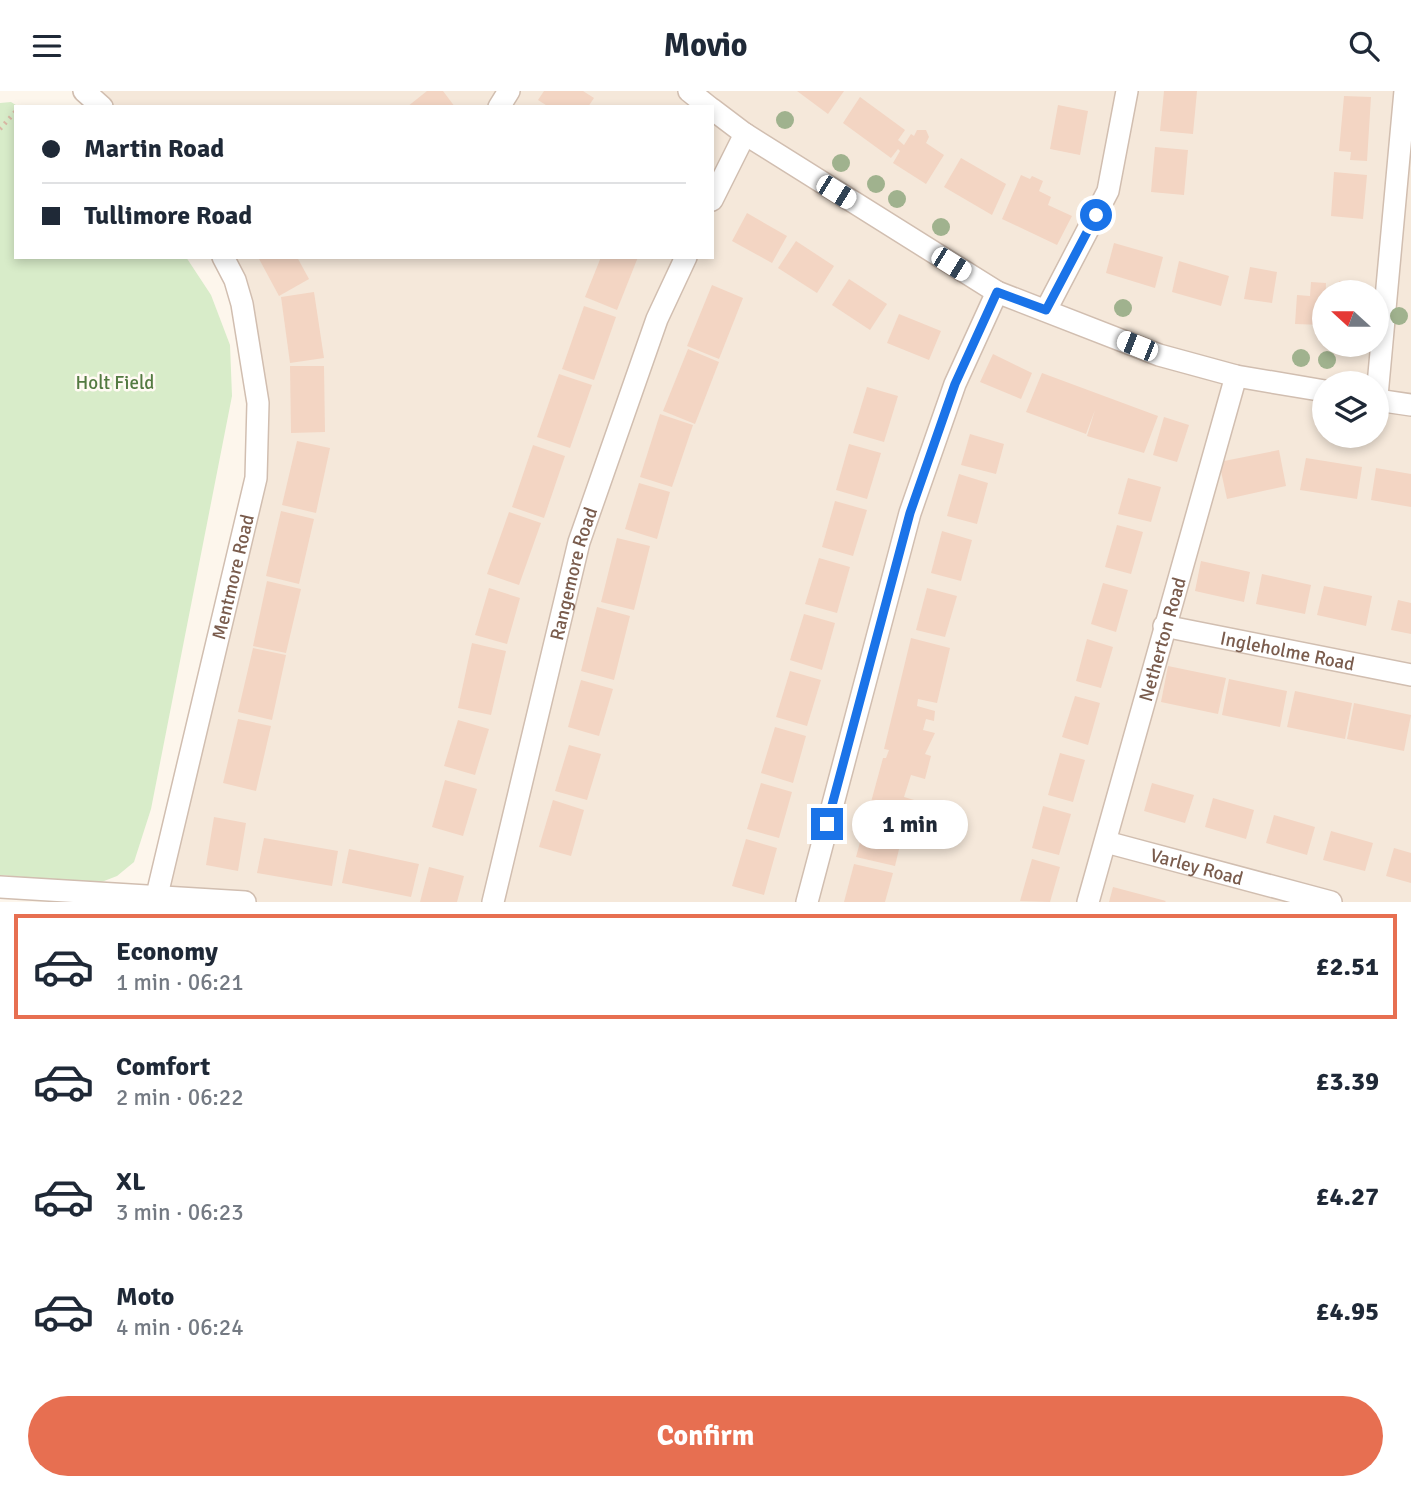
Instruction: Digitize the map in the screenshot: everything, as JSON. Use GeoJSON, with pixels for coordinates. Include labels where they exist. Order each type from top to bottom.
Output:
{"type":"FeatureCollection","features":[{"type":"Feature","properties":{"kind":"street"},"geometry":{"type":"LineString","coordinates":[[84,91],[100,105]]}},
{"type":"Feature","properties":{"kind":"street"},"geometry":{"type":"LineString","coordinates":[[689,91],[707,105]]}},
{"type":"Feature","properties":{"kind":"street"},"geometry":{"type":"LineString","coordinates":[[1046,310],[1108,191],[1128,91]]}},
{"type":"Feature","properties":{"kind":"street"},"geometry":{"type":"LineString","coordinates":[[1379,371],[1405,91]]}},
{"type":"Feature","properties":{"kind":"street"},"geometry":{"type":"LineString","coordinates":[[714,110],[745,134],[997,292],[1159,355],[1236,376],[1312,389]]}},
{"type":"Feature","properties":{"kind":"street"},"geometry":{"type":"LineString","coordinates":[[714,196],[745,134]]}},
{"type":"Feature","properties":{"kind":"street","name":"Mentmore Road"},"geometry":{"type":"LineString","coordinates":[[157,895],[256,478],[258,403],[242,304],[235,280],[224,259]]}},
{"type":"Feature","properties":{"kind":"street","name":"Rangemore Road"},"geometry":{"type":"LineString","coordinates":[[493,902],[579,542],[657,319],[685,259]]}},
{"type":"Feature","properties":{"kind":"street"},"geometry":{"type":"LineString","coordinates":[[807,902],[910,513],[955,384],[997,292]]}},
{"type":"Feature","properties":{"kind":"street","name":"Netherton Road"},"geometry":{"type":"LineString","coordinates":[[1088,902],[1236,376]]}},
{"type":"Feature","properties":{"kind":"street"},"geometry":{"type":"LineString","coordinates":[[1389,400],[1411,405]]}},
{"type":"Feature","properties":{"kind":"street","name":"Ingleholme Road"},"geometry":{"type":"LineString","coordinates":[[1164,626],[1411,675]]}},
{"type":"Feature","properties":{"kind":"street","name":"Varley Road"},"geometry":{"type":"LineString","coordinates":[[1105,842],[1331,902]]}},
{"type":"Feature","properties":{"kind":"street"},"geometry":{"type":"LineString","coordinates":[[0,887],[64,896],[157,895],[245,902]]}},
{"type":"Feature","properties":{"kind":"path"},"geometry":{"type":"LineString","coordinates":[[0,129],[14,113]]}},
{"type":"Feature","properties":{"kind":"shaded area"},"geometry":{"type":"Polygon","coordinates":[[[84,91],[1411,91],[1411,902],[198,902],[157,895],[256,478],[258,403],[223,259],[714,259],[714,105],[100,105],[84,91]]]}},
{"type":"Feature","properties":{"kind":"green space","name":"Holt Field"},"geometry":{"type":"Polygon","coordinates":[[[11,102],[16,105],[14,259],[187,259],[211,295],[230,345],[232,396],[151,809],[134,862],[117,876],[99,883],[0,875],[0,103],[11,102]]]}},
{"type":"Feature","properties":{"kind":"building"},"geometry":{"type":"Polygon","coordinates":[[[427,91],[443,91],[454,105],[410,105],[427,91]]]}},
{"type":"Feature","properties":{"kind":"building"},"geometry":{"type":"Polygon","coordinates":[[[544,91],[583,91],[594,98],[589,105],[546,105],[538,100],[544,91]]]}},
{"type":"Feature","properties":{"kind":"building"},"geometry":{"type":"Polygon","coordinates":[[[797,91],[844,91],[828,114],[797,91]]]}},
{"type":"Feature","properties":{"kind":"building"},"geometry":{"type":"Polygon","coordinates":[[[1164,91],[1197,91],[1193,134],[1160,131],[1164,91]]]}},
{"type":"Feature","properties":{"kind":"building"},"geometry":{"type":"Polygon","coordinates":[[[1344,96],[1371,97],[1367,161],[1350,160],[1351,152],[1339,151],[1344,96]]]}},
{"type":"Feature","properties":{"kind":"building"},"geometry":{"type":"Polygon","coordinates":[[[860,97],[905,130],[898,140],[904,145],[911,134],[914,136],[917,130],[926,130],[929,137],[926,143],[944,155],[926,184],[893,163],[900,151],[898,149],[891,158],[843,123],[860,97]]]}},
{"type":"Feature","properties":{"kind":"building"},"geometry":{"type":"Polygon","coordinates":[[[1058,105],[1088,111],[1080,155],[1050,149],[1058,105]]]}},
{"type":"Feature","properties":{"kind":"building"},"geometry":{"type":"Polygon","coordinates":[[[1155,147],[1188,150],[1184,195],[1151,192],[1155,147]]]}},
{"type":"Feature","properties":{"kind":"building"},"geometry":{"type":"Polygon","coordinates":[[[961,158],[1006,184],[992,215],[944,187],[961,158]]]}},
{"type":"Feature","properties":{"kind":"building"},"geometry":{"type":"Polygon","coordinates":[[[1334,172],[1367,175],[1363,219],[1331,216],[1334,172]]]}},
{"type":"Feature","properties":{"kind":"building"},"geometry":{"type":"Polygon","coordinates":[[[1021,175],[1043,181],[1039,191],[1051,197],[1048,205],[1072,216],[1057,245],[1002,219],[1021,175]]]}},
{"type":"Feature","properties":{"kind":"building"},"geometry":{"type":"Polygon","coordinates":[[[747,213],[787,236],[772,263],[732,241],[747,213]]]}},
{"type":"Feature","properties":{"kind":"building"},"geometry":{"type":"Polygon","coordinates":[[[796,241],[834,266],[817,293],[778,268],[796,241]]]}},
{"type":"Feature","properties":{"kind":"building"},"geometry":{"type":"Polygon","coordinates":[[[1114,243],[1163,257],[1155,288],[1106,273],[1114,243]]]}},
{"type":"Feature","properties":{"kind":"building"},"geometry":{"type":"Polygon","coordinates":[[[259,259],[298,259],[309,279],[279,296],[259,259]]]}},
{"type":"Feature","properties":{"kind":"building"},"geometry":{"type":"Polygon","coordinates":[[[600,259],[637,259],[617,310],[585,297],[600,259]]]}},
{"type":"Feature","properties":{"kind":"building"},"geometry":{"type":"Polygon","coordinates":[[[1179,261],[1229,276],[1221,306],[1172,292],[1179,261]]]}},
{"type":"Feature","properties":{"kind":"building"},"geometry":{"type":"Polygon","coordinates":[[[1250,267],[1277,272],[1272,303],[1244,299],[1250,267]]]}},
{"type":"Feature","properties":{"kind":"building"},"geometry":{"type":"Polygon","coordinates":[[[849,279],[887,304],[870,330],[832,305],[849,279]]]}},
{"type":"Feature","properties":{"kind":"building"},"geometry":{"type":"Polygon","coordinates":[[[1312,282],[1312,325],[1295,324],[1297,295],[1310,296],[1312,282]]]}},
{"type":"Feature","properties":{"kind":"building"},"geometry":{"type":"Polygon","coordinates":[[[712,285],[743,298],[719,359],[687,346],[712,285]]]}},
{"type":"Feature","properties":{"kind":"building"},"geometry":{"type":"Polygon","coordinates":[[[314,292],[324,358],[290,363],[281,297],[314,292]]]}},
{"type":"Feature","properties":{"kind":"building"},"geometry":{"type":"Polygon","coordinates":[[[584,306],[616,317],[594,380],[562,369],[584,306]]]}},
{"type":"Feature","properties":{"kind":"building"},"geometry":{"type":"Polygon","coordinates":[[[899,314],[941,331],[929,360],[887,343],[899,314]]]}},
{"type":"Feature","properties":{"kind":"building"},"geometry":{"type":"Polygon","coordinates":[[[688,349],[719,362],[695,424],[663,411],[688,349]]]}},
{"type":"Feature","properties":{"kind":"building"},"geometry":{"type":"Polygon","coordinates":[[[993,354],[1032,373],[1021,399],[980,382],[993,354]]]}},
{"type":"Feature","properties":{"kind":"building"},"geometry":{"type":"Polygon","coordinates":[[[290,366],[324,366],[325,432],[291,433],[290,366]]]}},
{"type":"Feature","properties":{"kind":"building"},"geometry":{"type":"Polygon","coordinates":[[[1042,373],[1158,416],[1144,453],[1087,436],[1095,410],[1086,434],[1026,412],[1042,373]]]}},
{"type":"Feature","properties":{"kind":"building"},"geometry":{"type":"Polygon","coordinates":[[[559,374],[592,385],[570,448],[537,437],[559,374]]]}},
{"type":"Feature","properties":{"kind":"building"},"geometry":{"type":"Polygon","coordinates":[[[867,387],[898,396],[884,442],[853,433],[867,387]]]}},
{"type":"Feature","properties":{"kind":"building"},"geometry":{"type":"Polygon","coordinates":[[[660,414],[693,425],[672,487],[640,477],[660,414]]]}},
{"type":"Feature","properties":{"kind":"building"},"geometry":{"type":"Polygon","coordinates":[[[1164,417],[1189,425],[1177,462],[1153,455],[1164,417]]]}},
{"type":"Feature","properties":{"kind":"building"},"geometry":{"type":"Polygon","coordinates":[[[970,434],[1004,444],[996,474],[961,465],[970,434]]]}},
{"type":"Feature","properties":{"kind":"building"},"geometry":{"type":"Polygon","coordinates":[[[297,441],[330,448],[316,513],[282,505],[297,441]]]}},
{"type":"Feature","properties":{"kind":"building"},"geometry":{"type":"Polygon","coordinates":[[[849,444],[881,453],[867,499],[836,490],[849,444]]]}},
{"type":"Feature","properties":{"kind":"building"},"geometry":{"type":"Polygon","coordinates":[[[533,445],[565,456],[544,518],[512,507],[533,445]]]}},
{"type":"Feature","properties":{"kind":"building"},"geometry":{"type":"Polygon","coordinates":[[[1279,450],[1286,486],[1227,499],[1219,462],[1279,450]]]}},
{"type":"Feature","properties":{"kind":"building"},"geometry":{"type":"Polygon","coordinates":[[[1306,458],[1362,467],[1357,499],[1300,490],[1306,458]]]}},
{"type":"Feature","properties":{"kind":"building"},"geometry":{"type":"Polygon","coordinates":[[[1376,468],[1411,474],[1411,507],[1371,500],[1376,468]]]}},
{"type":"Feature","properties":{"kind":"building"},"geometry":{"type":"Polygon","coordinates":[[[959,474],[988,483],[977,524],[947,516],[959,474]]]}},
{"type":"Feature","properties":{"kind":"building"},"geometry":{"type":"Polygon","coordinates":[[[1128,478],[1161,487],[1151,522],[1118,514],[1128,478]]]}},
{"type":"Feature","properties":{"kind":"building"},"geometry":{"type":"Polygon","coordinates":[[[639,483],[670,492],[657,539],[625,529],[639,483]]]}},
{"type":"Feature","properties":{"kind":"building"},"geometry":{"type":"Polygon","coordinates":[[[835,501],[867,510],[853,556],[822,547],[835,501]]]}},
{"type":"Feature","properties":{"kind":"building"},"geometry":{"type":"Polygon","coordinates":[[[281,511],[314,519],[299,584],[266,576],[281,511]]]}},
{"type":"Feature","properties":{"kind":"building"},"geometry":{"type":"Polygon","coordinates":[[[509,512],[541,523],[519,585],[487,574],[509,512]]]}},
{"type":"Feature","properties":{"kind":"building"},"geometry":{"type":"Polygon","coordinates":[[[1117,525],[1143,532],[1131,574],[1105,567],[1117,525]]]}},
{"type":"Feature","properties":{"kind":"building"},"geometry":{"type":"Polygon","coordinates":[[[942,531],[972,540],[961,581],[931,573],[942,531]]]}},
{"type":"Feature","properties":{"kind":"building"},"geometry":{"type":"Polygon","coordinates":[[[617,538],[650,546],[634,610],[601,602],[617,538]]]}},
{"type":"Feature","properties":{"kind":"building"},"geometry":{"type":"Polygon","coordinates":[[[819,558],[850,567],[837,613],[805,604],[819,558]]]}},
{"type":"Feature","properties":{"kind":"building"},"geometry":{"type":"Polygon","coordinates":[[[1201,561],[1250,572],[1244,602],[1195,591],[1201,561]]]}},
{"type":"Feature","properties":{"kind":"building"},"geometry":{"type":"Polygon","coordinates":[[[1262,574],[1311,585],[1305,614],[1256,604],[1262,574]]]}},
{"type":"Feature","properties":{"kind":"building"},"geometry":{"type":"Polygon","coordinates":[[[267,581],[301,589],[286,653],[253,646],[267,581]]]}},
{"type":"Feature","properties":{"kind":"building"},"geometry":{"type":"Polygon","coordinates":[[[1103,583],[1128,590],[1116,632],[1091,624],[1103,583]]]}},
{"type":"Feature","properties":{"kind":"building"},"geometry":{"type":"Polygon","coordinates":[[[1324,586],[1372,596],[1366,626],[1317,615],[1324,586]]]}},
{"type":"Feature","properties":{"kind":"building"},"geometry":{"type":"Polygon","coordinates":[[[489,588],[520,598],[507,644],[475,635],[489,588]]]}},
{"type":"Feature","properties":{"kind":"building"},"geometry":{"type":"Polygon","coordinates":[[[927,588],[957,596],[945,637],[916,630],[927,588]]]}},
{"type":"Feature","properties":{"kind":"building"},"geometry":{"type":"Polygon","coordinates":[[[1398,600],[1411,603],[1411,634],[1391,630],[1398,600]]]}},
{"type":"Feature","properties":{"kind":"building"},"geometry":{"type":"Polygon","coordinates":[[[597,607],[630,616],[614,680],[581,671],[597,607]]]}},
{"type":"Feature","properties":{"kind":"building"},"geometry":{"type":"Polygon","coordinates":[[[804,614],[835,623],[822,670],[790,660],[804,614]]]}},
{"type":"Feature","properties":{"kind":"building"},"geometry":{"type":"Polygon","coordinates":[[[911,638],[950,648],[937,703],[918,699],[917,706],[935,711],[934,721],[926,719],[923,730],[935,733],[925,754],[931,756],[925,779],[911,775],[904,797],[921,802],[917,812],[890,804],[886,819],[905,824],[895,866],[856,857],[883,758],[886,758],[889,750],[884,749],[911,638]]]}},
{"type":"Feature","properties":{"kind":"building"},"geometry":{"type":"Polygon","coordinates":[[[1087,639],[1113,647],[1101,688],[1076,681],[1087,639]]]}},
{"type":"Feature","properties":{"kind":"building"},"geometry":{"type":"Polygon","coordinates":[[[472,643],[506,651],[491,715],[458,708],[472,643]]]}},
{"type":"Feature","properties":{"kind":"building"},"geometry":{"type":"Polygon","coordinates":[[[253,648],[286,655],[272,720],[238,712],[253,648]]]}},
{"type":"Feature","properties":{"kind":"building"},"geometry":{"type":"Polygon","coordinates":[[[1168,666],[1226,678],[1218,714],[1161,702],[1168,666]]]}},
{"type":"Feature","properties":{"kind":"building"},"geometry":{"type":"Polygon","coordinates":[[[790,671],[821,680],[807,726],[776,717],[790,671]]]}},
{"type":"Feature","properties":{"kind":"building"},"geometry":{"type":"Polygon","coordinates":[[[1229,679],[1287,691],[1280,727],[1222,715],[1229,679]]]}},
{"type":"Feature","properties":{"kind":"building"},"geometry":{"type":"Polygon","coordinates":[[[581,680],[613,689],[599,736],[568,727],[581,680]]]}},
{"type":"Feature","properties":{"kind":"building"},"geometry":{"type":"Polygon","coordinates":[[[1295,691],[1352,703],[1345,739],[1287,727],[1295,691]]]}},
{"type":"Feature","properties":{"kind":"building"},"geometry":{"type":"Polygon","coordinates":[[[1075,696],[1100,703],[1088,745],[1062,737],[1075,696]]]}},
{"type":"Feature","properties":{"kind":"building"},"geometry":{"type":"Polygon","coordinates":[[[1354,703],[1411,715],[1404,751],[1347,739],[1354,703]]]}},
{"type":"Feature","properties":{"kind":"building"},"geometry":{"type":"Polygon","coordinates":[[[238,719],[271,726],[256,791],[223,783],[238,719]]]}},
{"type":"Feature","properties":{"kind":"building"},"geometry":{"type":"Polygon","coordinates":[[[458,720],[489,729],[475,775],[444,766],[458,720]]]}},
{"type":"Feature","properties":{"kind":"building"},"geometry":{"type":"Polygon","coordinates":[[[775,727],[806,736],[793,783],[761,773],[775,727]]]}},
{"type":"Feature","properties":{"kind":"building"},"geometry":{"type":"Polygon","coordinates":[[[569,745],[601,754],[587,800],[555,791],[569,745]]]}},
{"type":"Feature","properties":{"kind":"building"},"geometry":{"type":"Polygon","coordinates":[[[1060,753],[1085,760],[1073,802],[1048,795],[1060,753]]]}},
{"type":"Feature","properties":{"kind":"building"},"geometry":{"type":"Polygon","coordinates":[[[445,780],[477,789],[463,836],[432,827],[445,780]]]}},
{"type":"Feature","properties":{"kind":"building"},"geometry":{"type":"Polygon","coordinates":[[[761,783],[792,792],[779,838],[747,829],[761,783]]]}},
{"type":"Feature","properties":{"kind":"building"},"geometry":{"type":"Polygon","coordinates":[[[1152,783],[1194,795],[1185,823],[1144,811],[1152,783]]]}},
{"type":"Feature","properties":{"kind":"building"},"geometry":{"type":"Polygon","coordinates":[[[1213,798],[1254,810],[1246,839],[1205,827],[1213,798]]]}},
{"type":"Feature","properties":{"kind":"building"},"geometry":{"type":"Polygon","coordinates":[[[553,800],[584,810],[571,856],[539,847],[553,800]]]}},
{"type":"Feature","properties":{"kind":"building"},"geometry":{"type":"Polygon","coordinates":[[[1043,806],[1071,814],[1059,855],[1032,848],[1043,806]]]}},
{"type":"Feature","properties":{"kind":"building"},"geometry":{"type":"Polygon","coordinates":[[[1274,815],[1315,827],[1307,855],[1266,843],[1274,815]]]}},
{"type":"Feature","properties":{"kind":"building"},"geometry":{"type":"Polygon","coordinates":[[[214,817],[246,823],[238,871],[206,865],[214,817]]]}},
{"type":"Feature","properties":{"kind":"building"},"geometry":{"type":"Polygon","coordinates":[[[1331,831],[1373,843],[1365,871],[1323,860],[1331,831]]]}},
{"type":"Feature","properties":{"kind":"building"},"geometry":{"type":"Polygon","coordinates":[[[264,838],[338,851],[332,886],[257,873],[264,838]]]}},
{"type":"Feature","properties":{"kind":"building"},"geometry":{"type":"Polygon","coordinates":[[[746,839],[777,848],[764,895],[732,886],[746,839]]]}},
{"type":"Feature","properties":{"kind":"building"},"geometry":{"type":"Polygon","coordinates":[[[1394,848],[1411,853],[1411,883],[1386,876],[1394,848]]]}},
{"type":"Feature","properties":{"kind":"building"},"geometry":{"type":"Polygon","coordinates":[[[349,849],[419,864],[411,897],[342,883],[349,849]]]}},
{"type":"Feature","properties":{"kind":"building"},"geometry":{"type":"Polygon","coordinates":[[[1032,859],[1060,867],[1050,902],[1020,901],[1032,859]]]}},
{"type":"Feature","properties":{"kind":"building"},"geometry":{"type":"Polygon","coordinates":[[[854,864],[893,873],[885,902],[844,902],[854,864]]]}},
{"type":"Feature","properties":{"kind":"building"},"geometry":{"type":"Polygon","coordinates":[[[429,867],[464,876],[457,902],[420,902],[429,867]]]}},
{"type":"Feature","properties":{"kind":"building"},"geometry":{"type":"Polygon","coordinates":[[[1113,887],[1166,901],[1109,902],[1113,887]]]}},
{"type":"Feature","properties":{"kind":"route"},"geometry":{"type":"LineString","coordinates":[[827,824],[910,513],[955,384],[997,292],[1046,310],[1096,215]]}}]}
